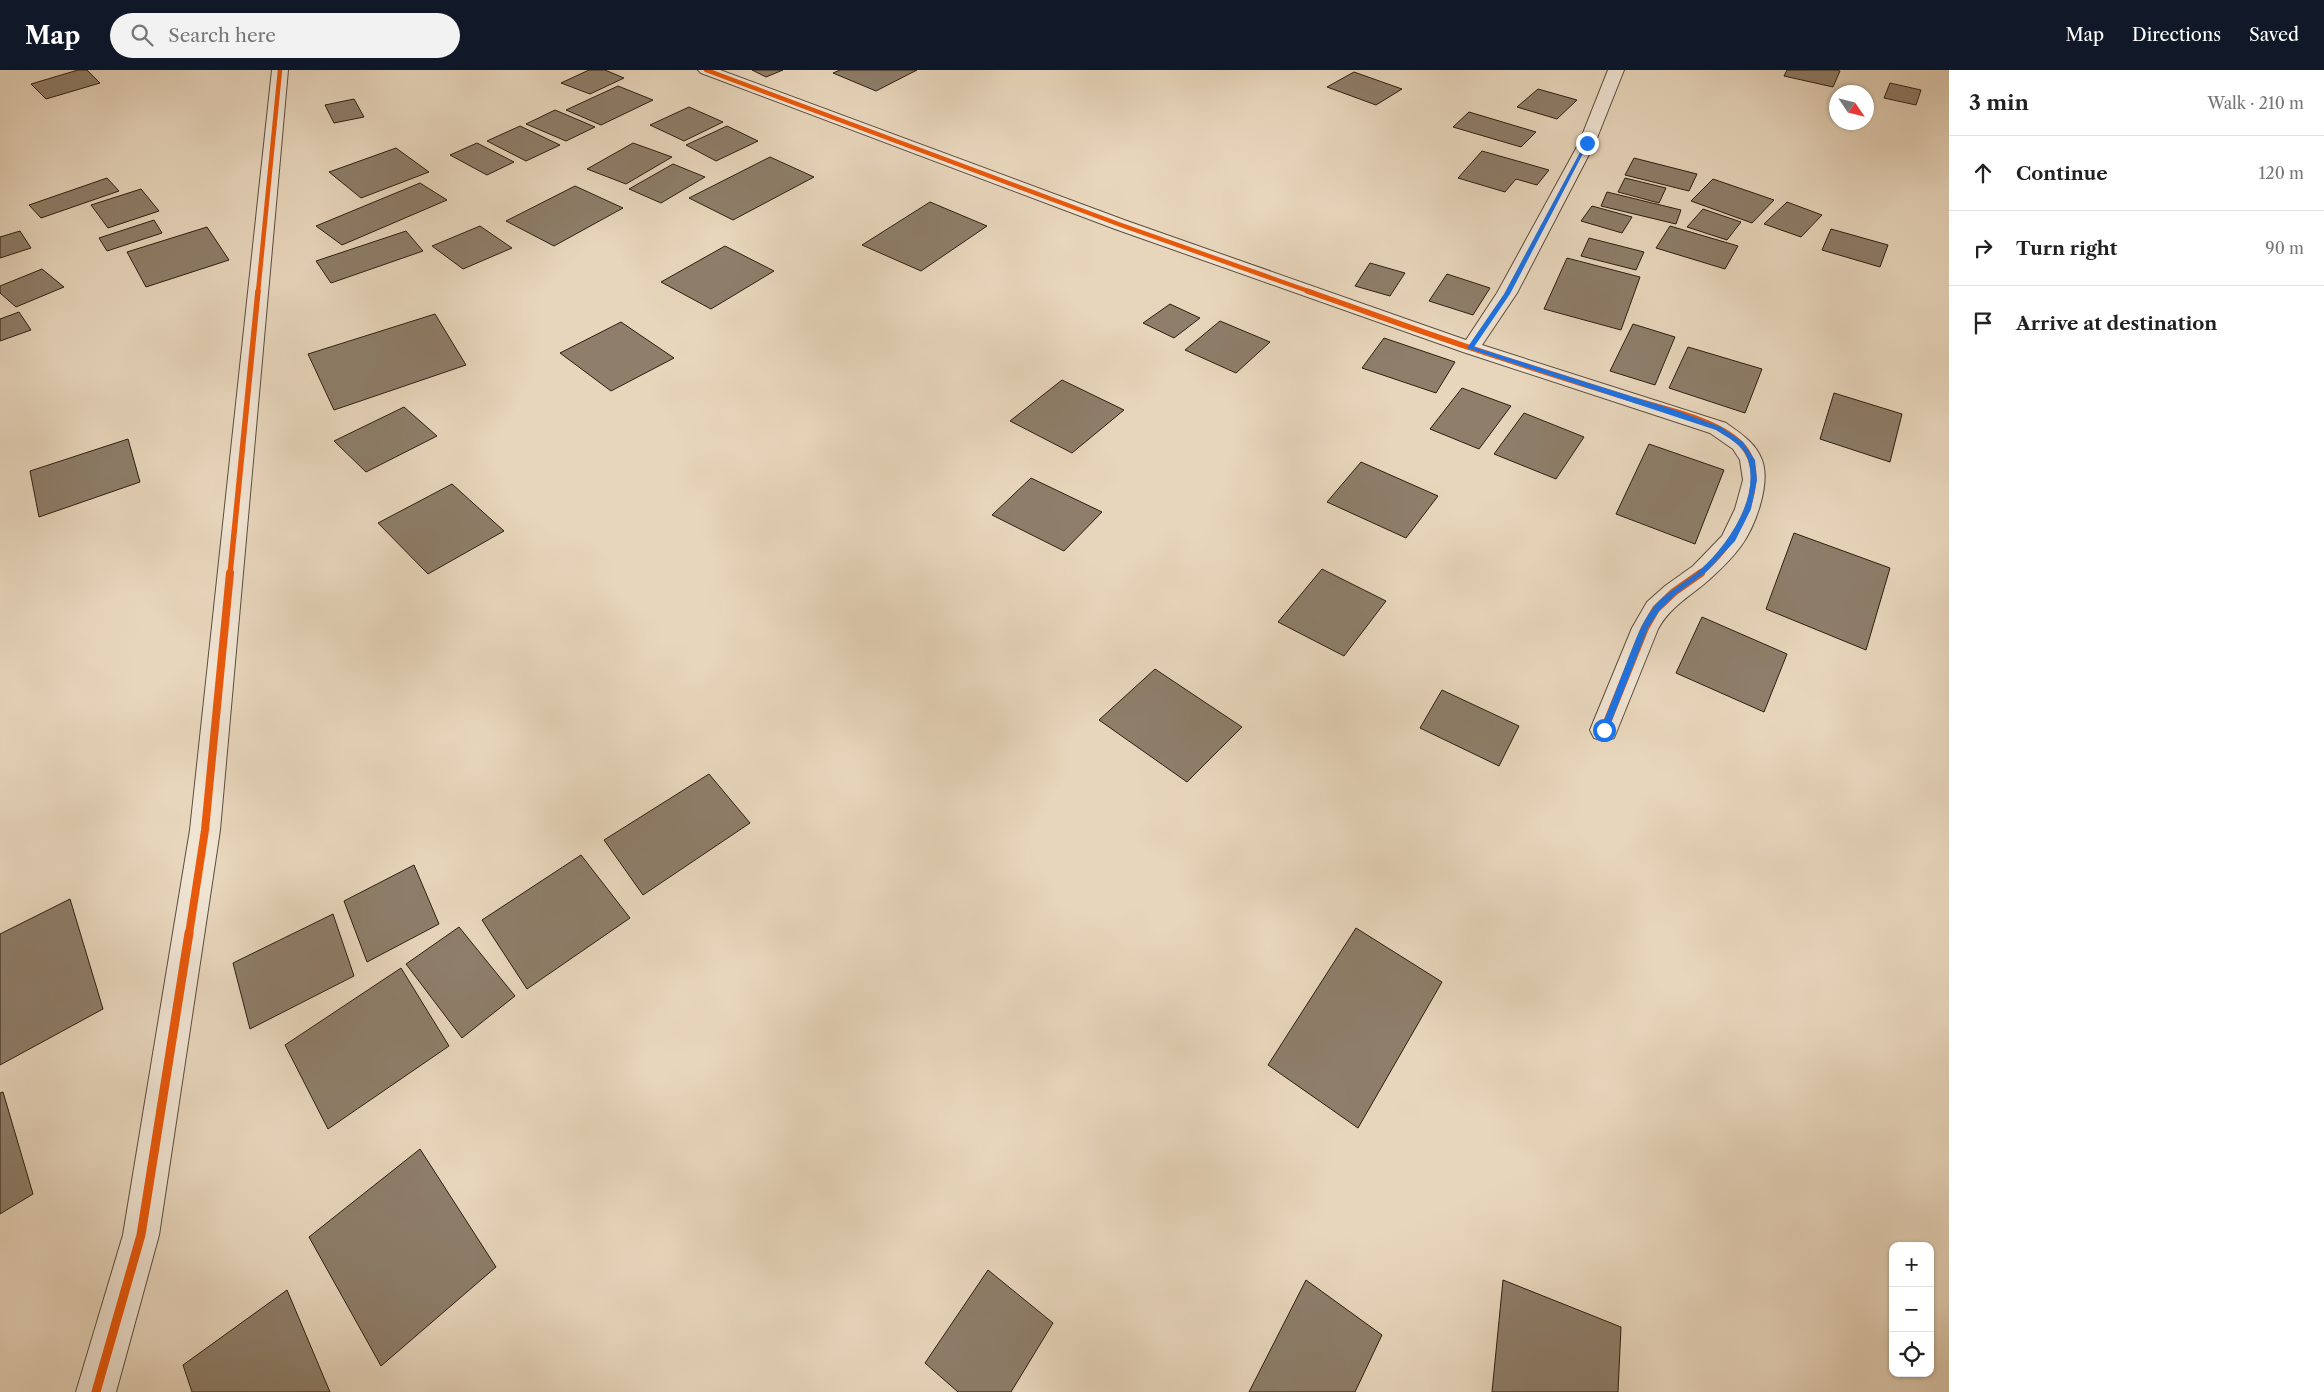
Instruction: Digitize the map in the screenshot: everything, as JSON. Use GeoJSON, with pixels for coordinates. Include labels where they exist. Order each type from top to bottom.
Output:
{"type":"FeatureCollection","features":[{"type":"Feature","properties":{"kind":"street"},"geometry":{"type":"LineString","coordinates":[[96,1392],[141,1234],[205,830],[280,70]]}},
{"type":"Feature","properties":{"kind":"street"},"geometry":{"type":"LineString","coordinates":[[706,70],[1121,225],[1470,348],[1718,428],[1741,444],[1751,460],[1754,480],[1747,509],[1732,541],[1702,572],[1674,592],[1656,610],[1645,628],[1604,730]]}},
{"type":"Feature","properties":{"kind":"street"},"geometry":{"type":"LineString","coordinates":[[1470,348],[1507,294],[1587,143],[1616,70]]}},
{"type":"Feature","properties":{"kind":"building"},"geometry":{"type":"Polygon","coordinates":[[[78,70],[87,70],[100,83],[46,99],[31,84],[78,70]]]}},
{"type":"Feature","properties":{"kind":"building"},"geometry":{"type":"Polygon","coordinates":[[[589,70],[605,70],[624,78],[590,94],[561,83],[589,70]]]}},
{"type":"Feature","properties":{"kind":"building"},"geometry":{"type":"Polygon","coordinates":[[[752,70],[783,70],[766,77],[752,70]]]}},
{"type":"Feature","properties":{"kind":"building"},"geometry":{"type":"Polygon","coordinates":[[[840,70],[917,70],[876,91],[833,73],[840,70]]]}},
{"type":"Feature","properties":{"kind":"building"},"geometry":{"type":"Polygon","coordinates":[[[1787,70],[1840,71],[1834,85],[1829,86],[1784,76],[1787,70]]]}},
{"type":"Feature","properties":{"kind":"building"},"geometry":{"type":"Polygon","coordinates":[[[1354,72],[1402,89],[1376,105],[1327,87],[1354,72]]]}},
{"type":"Feature","properties":{"kind":"building"},"geometry":{"type":"Polygon","coordinates":[[[1890,83],[1921,90],[1916,105],[1884,98],[1890,83]]]}},
{"type":"Feature","properties":{"kind":"building"},"geometry":{"type":"Polygon","coordinates":[[[618,86],[653,100],[601,125],[566,110],[618,86]]]}},
{"type":"Feature","properties":{"kind":"building"},"geometry":{"type":"Polygon","coordinates":[[[1538,89],[1577,100],[1557,119],[1517,107],[1538,89]]]}},
{"type":"Feature","properties":{"kind":"building"},"geometry":{"type":"Polygon","coordinates":[[[354,99],[364,117],[334,123],[325,105],[354,99]]]}},
{"type":"Feature","properties":{"kind":"building"},"geometry":{"type":"Polygon","coordinates":[[[689,107],[723,122],[684,141],[650,125],[689,107]]]}},
{"type":"Feature","properties":{"kind":"building"},"geometry":{"type":"Polygon","coordinates":[[[555,110],[595,127],[566,141],[526,124],[555,110]]]}},
{"type":"Feature","properties":{"kind":"building"},"geometry":{"type":"Polygon","coordinates":[[[1469,112],[1536,132],[1521,147],[1453,127],[1469,112]]]}},
{"type":"Feature","properties":{"kind":"building"},"geometry":{"type":"Polygon","coordinates":[[[520,126],[560,145],[526,161],[487,141],[520,126]]]}},
{"type":"Feature","properties":{"kind":"building"},"geometry":{"type":"Polygon","coordinates":[[[727,126],[758,141],[716,161],[686,145],[727,126]]]}},
{"type":"Feature","properties":{"kind":"building"},"geometry":{"type":"Polygon","coordinates":[[[477,143],[514,162],[487,175],[450,155],[477,143]]]}},
{"type":"Feature","properties":{"kind":"building"},"geometry":{"type":"Polygon","coordinates":[[[633,143],[672,157],[626,184],[587,169],[633,143]]]}},
{"type":"Feature","properties":{"kind":"building"},"geometry":{"type":"Polygon","coordinates":[[[396,148],[429,172],[361,198],[329,172],[396,148]]]}},
{"type":"Feature","properties":{"kind":"building"},"geometry":{"type":"Polygon","coordinates":[[[1482,151],[1549,170],[1537,185],[1516,179],[1505,192],[1458,178],[1482,151]]]}},
{"type":"Feature","properties":{"kind":"building"},"geometry":{"type":"Polygon","coordinates":[[[770,157],[814,177],[733,220],[689,198],[770,157]]]}},
{"type":"Feature","properties":{"kind":"building"},"geometry":{"type":"Polygon","coordinates":[[[1634,158],[1697,174],[1689,191],[1625,175],[1634,158]]]}},
{"type":"Feature","properties":{"kind":"building"},"geometry":{"type":"Polygon","coordinates":[[[673,164],[705,177],[661,203],[629,189],[673,164]]]}},
{"type":"Feature","properties":{"kind":"building"},"geometry":{"type":"Polygon","coordinates":[[[107,178],[119,191],[41,218],[29,205],[107,178]]]}},
{"type":"Feature","properties":{"kind":"building"},"geometry":{"type":"Polygon","coordinates":[[[1625,178],[1666,188],[1659,203],[1618,192],[1625,178]]]}},
{"type":"Feature","properties":{"kind":"building"},"geometry":{"type":"Polygon","coordinates":[[[1713,179],[1774,200],[1752,223],[1691,201],[1713,179]]]}},
{"type":"Feature","properties":{"kind":"building"},"geometry":{"type":"Polygon","coordinates":[[[420,183],[447,200],[342,245],[316,226],[420,183]]]}},
{"type":"Feature","properties":{"kind":"building"},"geometry":{"type":"Polygon","coordinates":[[[575,186],[623,208],[554,246],[506,221],[575,186]]]}},
{"type":"Feature","properties":{"kind":"building"},"geometry":{"type":"Polygon","coordinates":[[[141,189],[159,211],[108,228],[91,205],[141,189]]]}},
{"type":"Feature","properties":{"kind":"building"},"geometry":{"type":"Polygon","coordinates":[[[1607,192],[1681,210],[1676,224],[1601,206],[1607,192]]]}},
{"type":"Feature","properties":{"kind":"building"},"geometry":{"type":"Polygon","coordinates":[[[930,202],[987,226],[921,271],[862,245],[930,202]]]}},
{"type":"Feature","properties":{"kind":"building"},"geometry":{"type":"Polygon","coordinates":[[[1787,202],[1822,215],[1801,237],[1764,224],[1787,202]]]}},
{"type":"Feature","properties":{"kind":"building"},"geometry":{"type":"Polygon","coordinates":[[[1592,206],[1632,217],[1622,233],[1581,221],[1592,206]]]}},
{"type":"Feature","properties":{"kind":"building"},"geometry":{"type":"Polygon","coordinates":[[[1703,209],[1741,222],[1727,240],[1687,227],[1703,209]]]}},
{"type":"Feature","properties":{"kind":"building"},"geometry":{"type":"Polygon","coordinates":[[[154,220],[162,233],[107,251],[99,238],[154,220]]]}},
{"type":"Feature","properties":{"kind":"building"},"geometry":{"type":"Polygon","coordinates":[[[480,226],[512,248],[463,269],[432,246],[480,226]]]}},
{"type":"Feature","properties":{"kind":"building"},"geometry":{"type":"Polygon","coordinates":[[[1670,226],[1738,246],[1725,269],[1656,248],[1670,226]]]}},
{"type":"Feature","properties":{"kind":"building"},"geometry":{"type":"Polygon","coordinates":[[[207,227],[229,260],[146,287],[127,252],[207,227]]]}},
{"type":"Feature","properties":{"kind":"building"},"geometry":{"type":"Polygon","coordinates":[[[1831,229],[1888,245],[1880,267],[1822,250],[1831,229]]]}},
{"type":"Feature","properties":{"kind":"building"},"geometry":{"type":"Polygon","coordinates":[[[20,231],[31,248],[0,258],[0,237],[20,231]]]}},
{"type":"Feature","properties":{"kind":"building"},"geometry":{"type":"Polygon","coordinates":[[[406,231],[423,251],[331,283],[316,261],[406,231]]]}},
{"type":"Feature","properties":{"kind":"building"},"geometry":{"type":"Polygon","coordinates":[[[1589,238],[1644,252],[1636,270],[1581,256],[1589,238]]]}},
{"type":"Feature","properties":{"kind":"building"},"geometry":{"type":"Polygon","coordinates":[[[725,246],[774,271],[711,309],[661,282],[725,246]]]}},
{"type":"Feature","properties":{"kind":"building"},"geometry":{"type":"Polygon","coordinates":[[[1567,258],[1640,277],[1621,330],[1544,309],[1567,258]]]}},
{"type":"Feature","properties":{"kind":"building"},"geometry":{"type":"Polygon","coordinates":[[[1370,263],[1405,273],[1390,296],[1355,286],[1370,263]]]}},
{"type":"Feature","properties":{"kind":"building"},"geometry":{"type":"Polygon","coordinates":[[[42,269],[64,287],[16,307],[0,293],[0,286],[42,269]]]}},
{"type":"Feature","properties":{"kind":"building"},"geometry":{"type":"Polygon","coordinates":[[[1447,274],[1490,288],[1473,315],[1429,301],[1447,274]]]}},
{"type":"Feature","properties":{"kind":"building"},"geometry":{"type":"Polygon","coordinates":[[[1170,304],[1200,318],[1174,338],[1143,323],[1170,304]]]}},
{"type":"Feature","properties":{"kind":"building"},"geometry":{"type":"Polygon","coordinates":[[[19,312],[31,330],[0,341],[0,319],[19,312]]]}},
{"type":"Feature","properties":{"kind":"building"},"geometry":{"type":"Polygon","coordinates":[[[435,314],[466,365],[334,410],[308,354],[435,314]]]}},
{"type":"Feature","properties":{"kind":"building"},"geometry":{"type":"Polygon","coordinates":[[[1220,321],[1270,342],[1236,373],[1185,350],[1220,321]]]}},
{"type":"Feature","properties":{"kind":"building"},"geometry":{"type":"Polygon","coordinates":[[[621,322],[674,358],[611,391],[560,353],[621,322]]]}},
{"type":"Feature","properties":{"kind":"building"},"geometry":{"type":"Polygon","coordinates":[[[1633,324],[1675,337],[1655,385],[1610,371],[1633,324]]]}},
{"type":"Feature","properties":{"kind":"building"},"geometry":{"type":"Polygon","coordinates":[[[1384,338],[1455,362],[1436,393],[1362,368],[1384,338]]]}},
{"type":"Feature","properties":{"kind":"building"},"geometry":{"type":"Polygon","coordinates":[[[1688,347],[1762,369],[1745,413],[1669,388],[1688,347]]]}},
{"type":"Feature","properties":{"kind":"building"},"geometry":{"type":"Polygon","coordinates":[[[1062,380],[1124,410],[1072,453],[1010,421],[1062,380]]]}},
{"type":"Feature","properties":{"kind":"building"},"geometry":{"type":"Polygon","coordinates":[[[1462,388],[1511,406],[1479,449],[1430,429],[1462,388]]]}},
{"type":"Feature","properties":{"kind":"building"},"geometry":{"type":"Polygon","coordinates":[[[1834,393],[1902,414],[1890,462],[1820,439],[1834,393]]]}},
{"type":"Feature","properties":{"kind":"building"},"geometry":{"type":"Polygon","coordinates":[[[404,407],[437,436],[366,472],[334,441],[404,407]]]}},
{"type":"Feature","properties":{"kind":"building"},"geometry":{"type":"Polygon","coordinates":[[[1524,413],[1584,437],[1556,479],[1494,454],[1524,413]]]}},
{"type":"Feature","properties":{"kind":"building"},"geometry":{"type":"Polygon","coordinates":[[[128,439],[140,482],[39,517],[30,471],[128,439]]]}},
{"type":"Feature","properties":{"kind":"building"},"geometry":{"type":"Polygon","coordinates":[[[1649,444],[1724,470],[1695,544],[1616,514],[1649,444]]]}},
{"type":"Feature","properties":{"kind":"building"},"geometry":{"type":"Polygon","coordinates":[[[1361,462],[1438,496],[1406,538],[1327,502],[1361,462]]]}},
{"type":"Feature","properties":{"kind":"building"},"geometry":{"type":"Polygon","coordinates":[[[1031,478],[1102,512],[1064,551],[992,515],[1031,478]]]}},
{"type":"Feature","properties":{"kind":"building"},"geometry":{"type":"Polygon","coordinates":[[[452,484],[504,531],[428,574],[378,523],[452,484]]]}},
{"type":"Feature","properties":{"kind":"building"},"geometry":{"type":"Polygon","coordinates":[[[1794,533],[1890,568],[1866,650],[1766,609],[1794,533]]]}},
{"type":"Feature","properties":{"kind":"building"},"geometry":{"type":"Polygon","coordinates":[[[1322,569],[1386,601],[1344,656],[1278,622],[1322,569]]]}},
{"type":"Feature","properties":{"kind":"building"},"geometry":{"type":"Polygon","coordinates":[[[1702,617],[1787,654],[1764,712],[1676,673],[1702,617]]]}},
{"type":"Feature","properties":{"kind":"building"},"geometry":{"type":"Polygon","coordinates":[[[1155,669],[1242,727],[1187,782],[1099,720],[1155,669]]]}},
{"type":"Feature","properties":{"kind":"building"},"geometry":{"type":"Polygon","coordinates":[[[1442,690],[1519,726],[1499,766],[1420,728],[1442,690]]]}},
{"type":"Feature","properties":{"kind":"building"},"geometry":{"type":"Polygon","coordinates":[[[709,774],[750,823],[643,895],[604,840],[709,774]]]}},
{"type":"Feature","properties":{"kind":"building"},"geometry":{"type":"Polygon","coordinates":[[[581,855],[630,918],[527,989],[482,920],[581,855]]]}},
{"type":"Feature","properties":{"kind":"building"},"geometry":{"type":"Polygon","coordinates":[[[414,865],[439,924],[367,962],[344,901],[414,865]]]}},
{"type":"Feature","properties":{"kind":"building"},"geometry":{"type":"Polygon","coordinates":[[[70,899],[103,1009],[0,1065],[0,934],[70,899]]]}},
{"type":"Feature","properties":{"kind":"building"},"geometry":{"type":"Polygon","coordinates":[[[333,914],[354,976],[250,1029],[233,963],[333,914]]]}},
{"type":"Feature","properties":{"kind":"building"},"geometry":{"type":"Polygon","coordinates":[[[459,927],[515,996],[462,1038],[406,964],[459,927]]]}},
{"type":"Feature","properties":{"kind":"building"},"geometry":{"type":"Polygon","coordinates":[[[1356,928],[1442,982],[1358,1128],[1268,1065],[1356,928]]]}},
{"type":"Feature","properties":{"kind":"building"},"geometry":{"type":"Polygon","coordinates":[[[401,968],[449,1046],[328,1129],[285,1045],[401,968]]]}},
{"type":"Feature","properties":{"kind":"building"},"geometry":{"type":"Polygon","coordinates":[[[3,1092],[33,1194],[0,1214],[0,1093],[3,1092]]]}},
{"type":"Feature","properties":{"kind":"building"},"geometry":{"type":"Polygon","coordinates":[[[420,1149],[496,1267],[381,1366],[309,1237],[420,1149]]]}},
{"type":"Feature","properties":{"kind":"building"},"geometry":{"type":"Polygon","coordinates":[[[988,1270],[1053,1323],[1011,1392],[958,1392],[925,1363],[988,1270]]]}},
{"type":"Feature","properties":{"kind":"building"},"geometry":{"type":"Polygon","coordinates":[[[1306,1280],[1382,1335],[1355,1392],[1249,1392],[1306,1280]]]}},
{"type":"Feature","properties":{"kind":"building"},"geometry":{"type":"Polygon","coordinates":[[[1503,1280],[1621,1327],[1618,1392],[1492,1392],[1503,1280]]]}},
{"type":"Feature","properties":{"kind":"building"},"geometry":{"type":"Polygon","coordinates":[[[287,1290],[330,1392],[192,1392],[183,1365],[287,1290]]]}},
{"type":"Feature","properties":{"kind":"cycle path"},"geometry":{"type":"LineString","coordinates":[[96,1392],[141,1235],[205,830],[280,70]]}},
{"type":"Feature","properties":{"kind":"cycle path"},"geometry":{"type":"LineString","coordinates":[[706,70],[1121,225],[1470,348],[1718,428],[1741,444],[1751,460],[1754,480],[1747,509],[1732,541],[1702,572],[1674,592],[1656,609],[1645,628],[1604,730]]}},
{"type":"Feature","properties":{"kind":"route"},"geometry":{"type":"LineString","coordinates":[[1587,143],[1532,242],[1507,294],[1470,348],[1718,428],[1741,444],[1751,460],[1754,480],[1747,509],[1732,541],[1702,572],[1674,592],[1656,610],[1645,628],[1604,730]]}}]}
